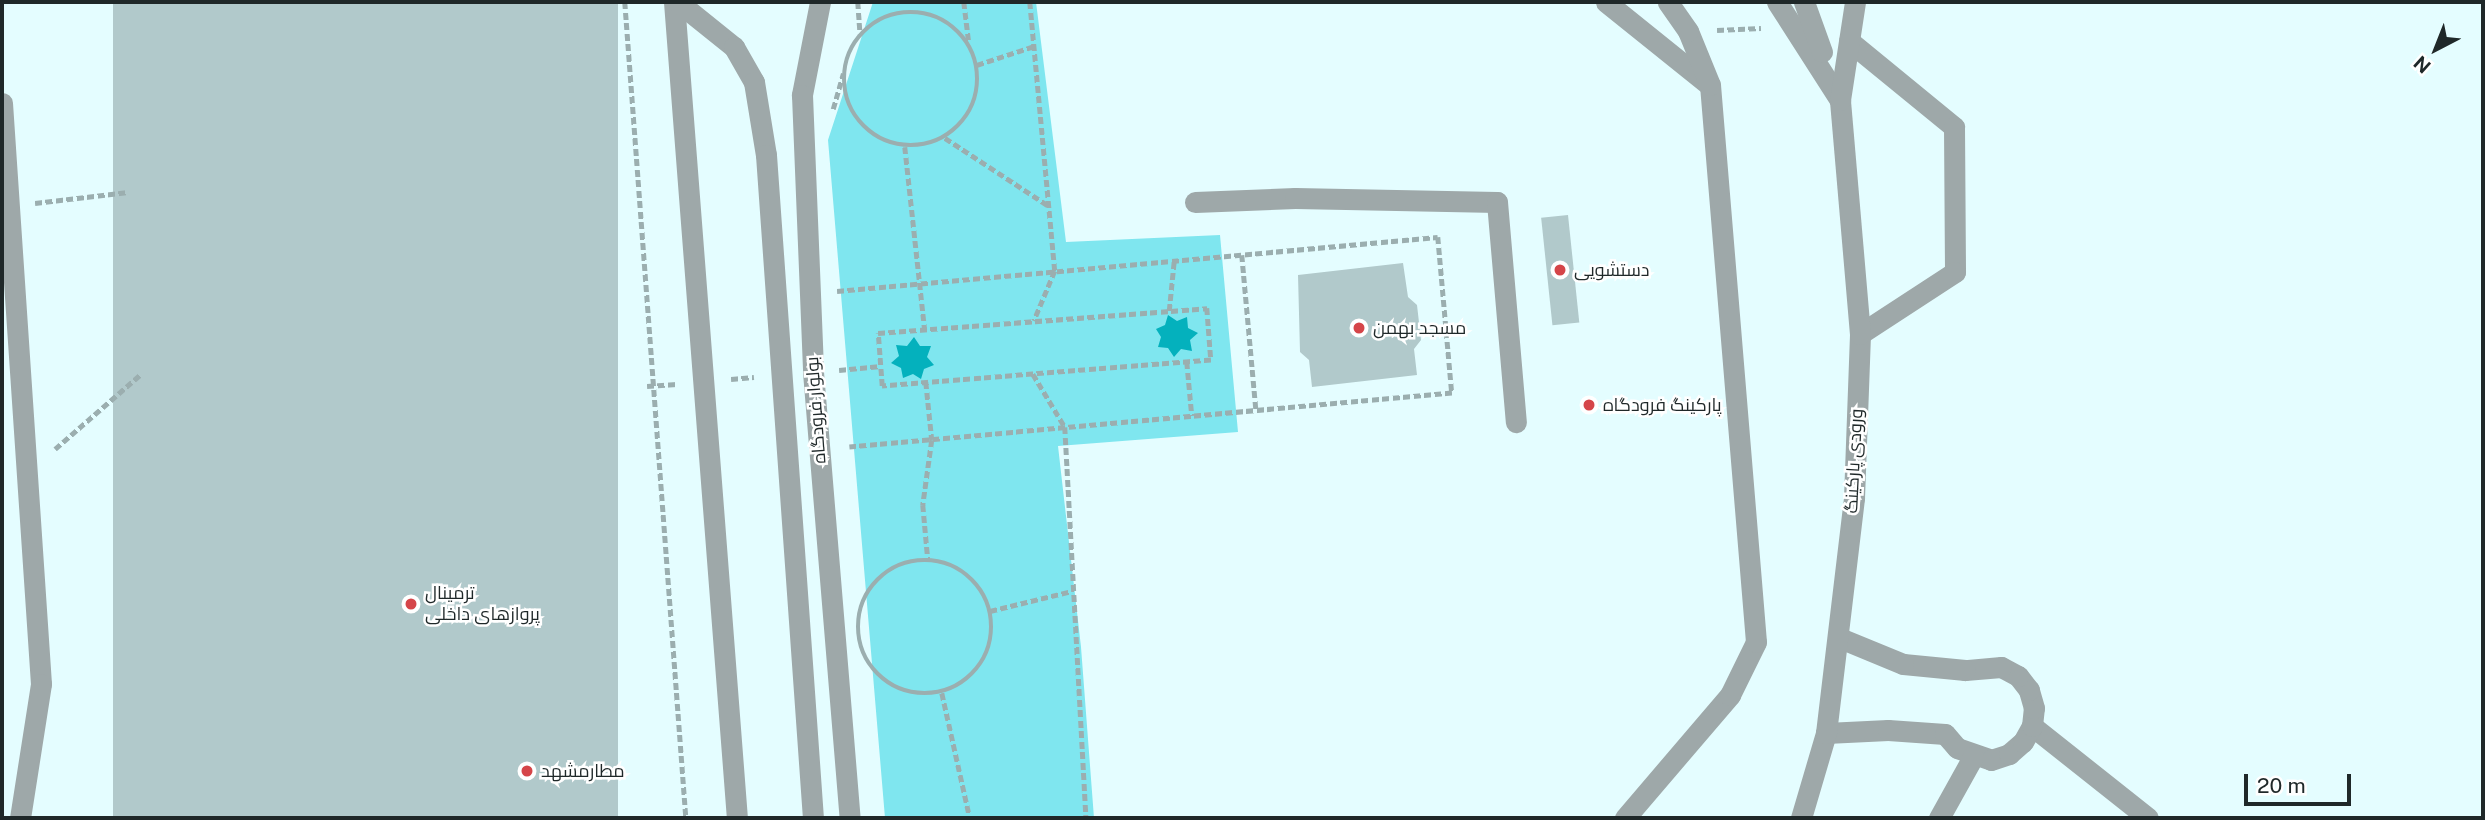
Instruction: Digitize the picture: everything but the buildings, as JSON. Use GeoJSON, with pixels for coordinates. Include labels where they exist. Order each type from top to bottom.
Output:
{"type":"FeatureCollection","features":[{"type":"Feature","properties":{"kind":"lane"},"geometry":{"type":"LineString","coordinates":[[676,2],[737,818]]}},
{"type":"Feature","properties":{"kind":"lane"},"geometry":{"type":"LineString","coordinates":[[676,2],[734,47],[754,82],[766,155],[813,818]]}},
{"type":"Feature","properties":{"kind":"lane","name":"بولوار فرودگاه"},"geometry":{"type":"LineString","coordinates":[[820,2],[802,95],[813,372],[850,818]]}},
{"type":"Feature","properties":{"kind":"lane"},"geometry":{"type":"LineString","coordinates":[[1606,2],[1710,85]]}},
{"type":"Feature","properties":{"kind":"lane"},"geometry":{"type":"LineString","coordinates":[[1625,818],[1730,695],[1756,642],[1710,85],[1688,31],[1668,2]]}},
{"type":"Feature","properties":{"kind":"lane"},"geometry":{"type":"LineString","coordinates":[[1777,2],[1797,27],[1840,100]]}},
{"type":"Feature","properties":{"kind":"lane"},"geometry":{"type":"LineString","coordinates":[[1804,2],[1840,100]]}},
{"type":"Feature","properties":{"kind":"lane"},"geometry":{"type":"LineString","coordinates":[[1840,100],[1855,2]]}},
{"type":"Feature","properties":{"kind":"lane"},"geometry":{"type":"LineString","coordinates":[[1849,41],[1954,127],[1955,272],[1860,334]]}},
{"type":"Feature","properties":{"kind":"lane","name":"ورودی پارکینگ"},"geometry":{"type":"LineString","coordinates":[[1801,818],[1826,733],[1840,638],[1853,498],[1860,334],[1840,100]]}},
{"type":"Feature","properties":{"kind":"lane"},"geometry":{"type":"LineString","coordinates":[[2,103],[41,684],[20,818]]}},
{"type":"Feature","properties":{"kind":"lane"},"geometry":{"type":"LineString","coordinates":[[1195,202],[1295,198],[1497,202],[1516,422]]}},
{"type":"Feature","properties":{"kind":"lane"},"geometry":{"type":"LineString","coordinates":[[1826,733],[1888,730],[1945,734],[1973,757],[1991,760],[2009,754],[2023,742],[2032,726],[2034,708],[2029,690],[2018,676],[2001,667],[1965,670],[1903,664],[1840,638]]}},
{"type":"Feature","properties":{"kind":"lane"},"geometry":{"type":"LineString","coordinates":[[2032,726],[2148,818]]}},
{"type":"Feature","properties":{"kind":"lane"},"geometry":{"type":"LineString","coordinates":[[1939,818],[1973,757]]}},
{"type":"Feature","properties":{"kind":"path"},"geometry":{"type":"LineString","coordinates":[[625,2],[686,818]]}},
{"type":"Feature","properties":{"kind":"path"},"geometry":{"type":"LineString","coordinates":[[858,2],[860,35]]}},
{"type":"Feature","properties":{"kind":"path"},"geometry":{"type":"LineString","coordinates":[[964,2],[969,45],[977,65],[973,107],[945,138],[926,146],[905,147],[866,130],[849,104],[843,73],[860,35],[876,21],[917,12],[955,29],[969,45]]}},
{"type":"Feature","properties":{"kind":"path"},"geometry":{"type":"LineString","coordinates":[[1030,2],[1055,271],[1034,321]]}},
{"type":"Feature","properties":{"kind":"path"},"geometry":{"type":"LineString","coordinates":[[1688,31],[1797,27]]}},
{"type":"Feature","properties":{"kind":"path"},"geometry":{"type":"LineString","coordinates":[[977,65],[1034,46]]}},
{"type":"Feature","properties":{"kind":"path"},"geometry":{"type":"LineString","coordinates":[[945,138],[1049,206]]}},
{"type":"Feature","properties":{"kind":"path"},"geometry":{"type":"LineString","coordinates":[[905,147],[925,330]]}},
{"type":"Feature","properties":{"kind":"path"},"geometry":{"type":"LineString","coordinates":[[27,204],[128,192]]}},
{"type":"Feature","properties":{"kind":"path"},"geometry":{"type":"LineString","coordinates":[[837,291],[1437,237],[1452,393],[849,447]]}},
{"type":"Feature","properties":{"kind":"path"},"geometry":{"type":"LineString","coordinates":[[1242,255],[1256,410]]}},
{"type":"Feature","properties":{"kind":"path"},"geometry":{"type":"LineString","coordinates":[[1169,311],[1174,261]]}},
{"type":"Feature","properties":{"kind":"path"},"geometry":{"type":"LineString","coordinates":[[1207,308],[1211,360],[883,386],[878,333],[1034,321],[1207,308]]}},
{"type":"Feature","properties":{"kind":"path"},"geometry":{"type":"LineString","coordinates":[[1187,362],[1192,416]]}},
{"type":"Feature","properties":{"kind":"path"},"geometry":{"type":"LineString","coordinates":[[52,452],[141,374]]}},
{"type":"Feature","properties":{"kind":"path"},"geometry":{"type":"LineString","coordinates":[[1033,374],[1065,427],[1086,818]]}},
{"type":"Feature","properties":{"kind":"path"},"geometry":{"type":"LineString","coordinates":[[926,382],[932,440],[923,505],[928,560]]}},
{"type":"Feature","properties":{"kind":"path"},"geometry":{"type":"LineString","coordinates":[[928,560],[967,575],[990,611],[992,631],[982,661],[961,684],[942,692],[921,695],[882,680],[860,644],[860,613],[873,585],[888,571],[928,560]]}},
{"type":"Feature","properties":{"kind":"path"},"geometry":{"type":"LineString","coordinates":[[990,611],[1072,591]]}},
{"type":"Feature","properties":{"kind":"path"},"geometry":{"type":"LineString","coordinates":[[942,692],[970,818]]}},
{"type":"Feature","properties":{"kind":"shaded area"},"geometry":{"type":"Polygon","coordinates":[[[873,2],[1036,2],[1066,242],[1220,235],[1238,432],[1058,446],[1081,647],[1094,818],[885,818],[828,140],[873,2]]]}},
{"type":"Feature","properties":{"kind":"shaded area"},"geometry":{"type":"Polygon","coordinates":[[[1168,315],[1177,321],[1187,317],[1188,328],[1198,333],[1190,340],[1192,351],[1181,349],[1174,357],[1168,348],[1158,347],[1161,337],[1156,329],[1165,325],[1168,315]]]}},
{"type":"Feature","properties":{"kind":"shaded area"},"geometry":{"type":"Polygon","coordinates":[[[914,337],[920,346],[931,346],[927,357],[934,365],[924,369],[921,379],[913,374],[903,378],[901,368],[891,363],[899,356],[896,345],[907,346],[914,337]]]}},
{"type":"Feature","properties":{"kind":"place","name":"دستشویی"},"geometry":{"type":"Point","coordinates":[1560,270]}},
{"type":"Feature","properties":{"kind":"place","name":"مسجد بهمن"},"geometry":{"type":"Point","coordinates":[1359,328]}},
{"type":"Feature","properties":{"kind":"place","name":"پارکینگ فرودگاه"},"geometry":{"type":"Point","coordinates":[1589,405]}},
{"type":"Feature","properties":{"kind":"place","name":"ترمینال پروازهای داخلی"},"geometry":{"type":"Point","coordinates":[411,604]}},
{"type":"Feature","properties":{"kind":"place","name":"مطارمشهد"},"geometry":{"type":"Point","coordinates":[527,771]}}]}
